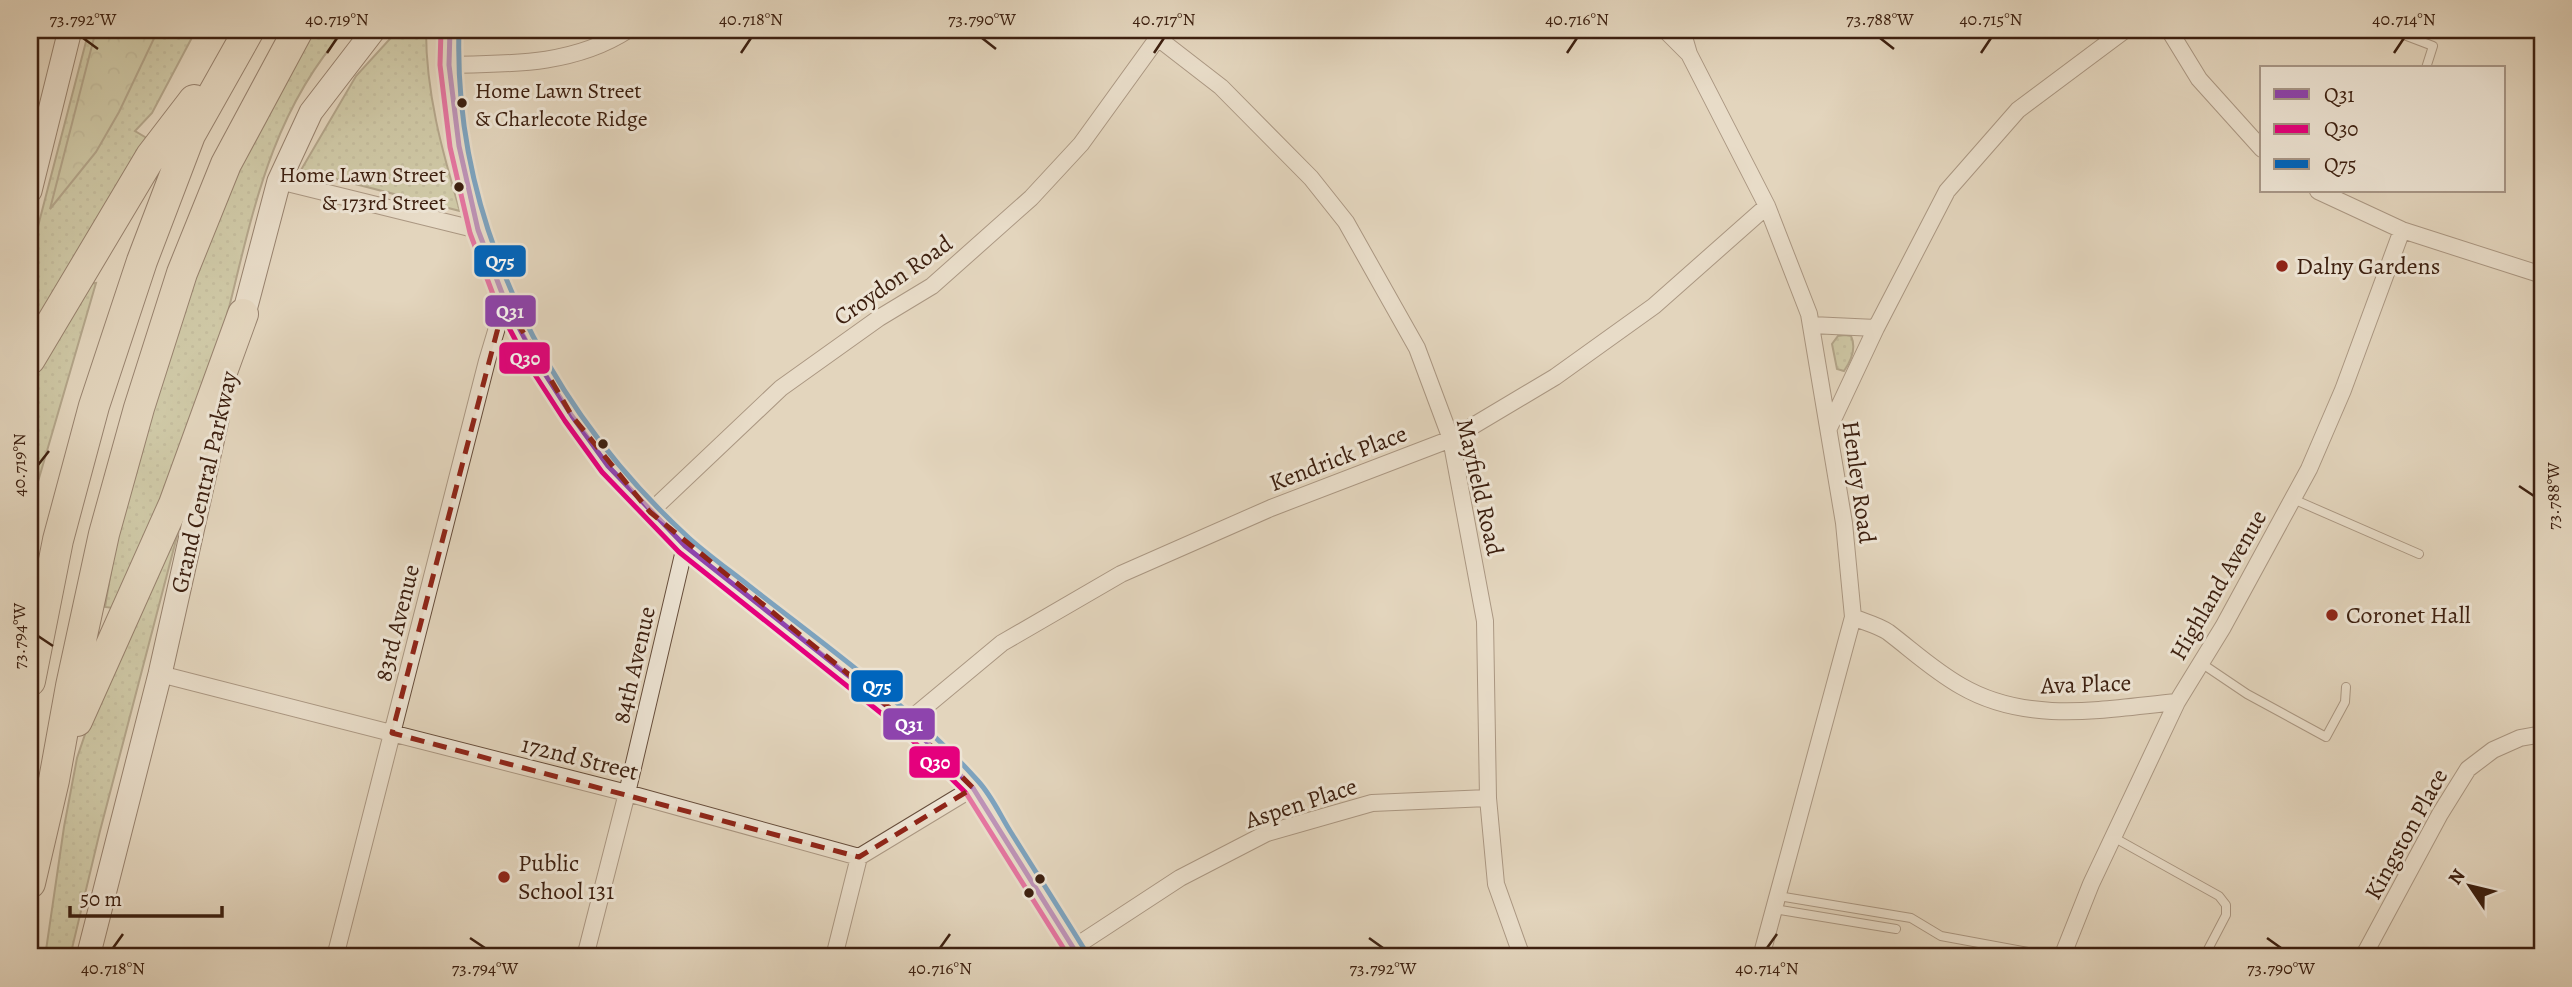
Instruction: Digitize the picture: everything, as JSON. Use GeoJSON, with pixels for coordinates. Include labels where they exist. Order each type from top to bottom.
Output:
{"type":"FeatureCollection","features":[{"type":"Feature","properties":{"kind":"highway"},"geometry":{"type":"LineString","coordinates":[[30,359],[151,156],[248,30]]}},
{"type":"Feature","properties":{"kind":"highway"},"geometry":{"type":"LineString","coordinates":[[30,681],[58,540],[94,406],[142,261],[190,135],[248,30]]}},
{"type":"Feature","properties":{"kind":"highway"},"geometry":{"type":"LineString","coordinates":[[30,883],[54,780],[104,534],[139,408],[178,285],[226,164],[298,30]]}},
{"type":"Feature","properties":{"kind":"highway"},"geometry":{"type":"LineString","coordinates":[[54,780],[88,694],[174,504],[243,314]]}},
{"type":"Feature","properties":{"kind":"main road"},"geometry":{"type":"LineString","coordinates":[[30,191],[69,30]]}},
{"type":"Feature","properties":{"kind":"main road","name":"Grand Central Parkway"},"geometry":{"type":"LineString","coordinates":[[88,957],[160,674],[243,314],[279,181],[311,112],[374,30]]}},
{"type":"Feature","properties":{"kind":"street"},"geometry":{"type":"LineString","coordinates":[[450,30],[449,65],[459,146],[478,230],[505,301],[536,360],[572,416],[608,466],[685,546],[907,722],[973,788],[1076,952]]}},
{"type":"Feature","properties":{"kind":"street"},"geometry":{"type":"LineString","coordinates":[[449,65],[540,62],[570,56],[628,30]]}},
{"type":"Feature","properties":{"kind":"street"},"geometry":{"type":"LineString","coordinates":[[1665,30],[1689,54]]}},
{"type":"Feature","properties":{"kind":"street","name":"Henley Road"},"geometry":{"type":"LineString","coordinates":[[1682,30],[1689,54],[1767,206],[1809,314],[1844,523],[1853,618],[1761,957]]}},
{"type":"Feature","properties":{"kind":"street"},"geometry":{"type":"LineString","coordinates":[[1829,428],[1876,328],[1947,191],[2018,110],[2125,30]]}},
{"type":"Feature","properties":{"kind":"street"},"geometry":{"type":"LineString","coordinates":[[2169,30],[2199,79],[2260,147]]}},
{"type":"Feature","properties":{"kind":"street","name":"Mayfield Road"},"geometry":{"type":"LineString","coordinates":[[1161,34],[1221,87],[1311,178],[1346,222],[1417,348],[1451,439],[1485,621],[1488,798],[1496,884],[1522,957]]}},
{"type":"Feature","properties":{"kind":"street","name":"Croydon Road"},"geometry":{"type":"LineString","coordinates":[[650,512],[781,388],[879,317],[932,286],[1031,198],[1081,144],[1161,34]]}},
{"type":"Feature","properties":{"kind":"street"},"geometry":{"type":"LineString","coordinates":[[279,181],[478,230]]}},
{"type":"Feature","properties":{"kind":"street"},"geometry":{"type":"LineString","coordinates":[[2320,192],[2402,230],[2542,275]]}},
{"type":"Feature","properties":{"kind":"street","name":"Kendrick Place"},"geometry":{"type":"LineString","coordinates":[[907,722],[1002,643],[1121,574],[1271,508],[1451,439],[1555,377],[1654,306],[1767,206]]}},
{"type":"Feature","properties":{"kind":"street","name":"Highland Avenue"},"geometry":{"type":"LineString","coordinates":[[2062,957],[2091,884],[2177,702],[2309,469],[2343,390],[2402,230]]}},
{"type":"Feature","properties":{"kind":"street","name":"83rd Avenue"},"geometry":{"type":"LineString","coordinates":[[335,957],[480,388],[505,301]]}},
{"type":"Feature","properties":{"kind":"street"},"geometry":{"type":"LineString","coordinates":[[1811,325],[1876,328]]}},
{"type":"Feature","properties":{"kind":"street","name":"84th Avenue"},"geometry":{"type":"LineString","coordinates":[[585,957],[685,546]]}},
{"type":"Feature","properties":{"kind":"street","name":"Ava Place"},"geometry":{"type":"LineString","coordinates":[[1853,618],[1886,631],[1924,663],[1964,688],[2013,707],[2059,713],[2177,702]]}},
{"type":"Feature","properties":{"kind":"street","name":"172nd Street"},"geometry":{"type":"LineString","coordinates":[[160,674],[627,793],[859,857]]}},
{"type":"Feature","properties":{"kind":"street","name":"Kingston Place"},"geometry":{"type":"LineString","coordinates":[[2363,957],[2440,814],[2468,769],[2493,750],[2520,738],[2542,734]]}},
{"type":"Feature","properties":{"kind":"street"},"geometry":{"type":"LineString","coordinates":[[834,957],[859,857],[973,788]]}},
{"type":"Feature","properties":{"kind":"street","name":"Aspen Place"},"geometry":{"type":"LineString","coordinates":[[1076,952],[1180,878],[1267,833],[1372,803],[1488,798]]}},
{"type":"Feature","properties":{"kind":"lane"},"geometry":{"type":"LineString","coordinates":[[2391,30],[2433,46],[2427,66]]}},
{"type":"Feature","properties":{"kind":"lane"},"geometry":{"type":"LineString","coordinates":[[2293,499],[2419,554]]}},
{"type":"Feature","properties":{"kind":"lane"},"geometry":{"type":"LineString","coordinates":[[2201,663],[2247,694],[2326,737],[2345,702],[2346,687]]}},
{"type":"Feature","properties":{"kind":"lane"},"geometry":{"type":"LineString","coordinates":[[2113,837],[2219,897],[2225,905],[2226,915],[2204,957]]}},
{"type":"Feature","properties":{"kind":"lane"},"geometry":{"type":"LineString","coordinates":[[1776,902],[1896,929]]}},
{"type":"Feature","properties":{"kind":"lane"},"geometry":{"type":"LineString","coordinates":[[1776,902],[1912,918],[1941,936],[2054,957]]}},
{"type":"Feature","properties":{"kind":"highlighted area"},"geometry":{"type":"Polygon","coordinates":[[[505,301],[572,416],[650,512],[907,722],[973,788],[859,857],[392,733],[505,301]]]}},
{"type":"Feature","properties":{"kind":"green space"},"geometry":{"type":"Polygon","coordinates":[[[89,30],[196,30],[152,113],[135,131],[150,140],[30,339],[30,257],[89,30]]]}},
{"type":"Feature","properties":{"kind":"green space"},"geometry":{"type":"Polygon","coordinates":[[[96,30],[158,30],[119,112],[96,152],[50,209],[96,30]]]}},
{"type":"Feature","properties":{"kind":"green space"},"geometry":{"type":"Polygon","coordinates":[[[309,30],[345,30],[316,67],[274,148],[247,234],[213,368],[192,429],[113,608],[105,607],[122,506],[197,269],[236,172],[309,30]]]}},
{"type":"Feature","properties":{"kind":"green space"},"geometry":{"type":"Polygon","coordinates":[[[398,30],[426,30],[432,99],[441,144],[460,211],[301,170],[356,76],[398,30]]]}},
{"type":"Feature","properties":{"kind":"green space"},"geometry":{"type":"Polygon","coordinates":[[[96,283],[30,509],[30,371],[85,284],[96,283]]]}},
{"type":"Feature","properties":{"kind":"green space"},"geometry":{"type":"Polygon","coordinates":[[[1838,336],[1851,336],[1853,350],[1844,371],[1837,369],[1832,344],[1838,336]]]}},
{"type":"Feature","properties":{"kind":"green space"},"geometry":{"type":"Polygon","coordinates":[[[193,475],[70,957],[45,957],[77,758],[100,690],[193,475]]]}},
{"type":"Feature","properties":{"kind":"transit line","name":"Q30"},"geometry":{"type":"LineString","coordinates":[[441,30],[440,65],[450,147],[470,233],[497,305],[528,364],[565,421],[602,472],[679,552],[901,729],[966,793],[1069,957]]}},
{"type":"Feature","properties":{"kind":"transit line","name":"Q31"},"geometry":{"type":"LineString","coordinates":[[450,30],[449,65],[459,146],[478,230],[505,301],[536,360],[572,416],[608,466],[685,546],[907,722],[973,788],[1079,957]]}},
{"type":"Feature","properties":{"kind":"transit line","name":"Q75"},"geometry":{"type":"LineString","coordinates":[[459,30],[461,102],[473,173],[492,242],[519,308],[553,372],[593,432],[639,487],[689,538],[897,702],[978,781],[1086,952]]}},
{"type":"Feature","properties":{"kind":"place","name":"Home Lawn Street & Charlecote Ridge"},"geometry":{"type":"Point","coordinates":[462,103]}},
{"type":"Feature","properties":{"kind":"place","name":"Home Lawn Street & 173rd Street"},"geometry":{"type":"Point","coordinates":[459,187]}},
{"type":"Feature","properties":{"kind":"place","name":"Dalny Gardens"},"geometry":{"type":"Point","coordinates":[2282,266]}},
{"type":"Feature","properties":{"kind":"place","name":"Coronet Hall"},"geometry":{"type":"Point","coordinates":[2332,615]}},
{"type":"Feature","properties":{"kind":"place","name":"Public School 131"},"geometry":{"type":"Point","coordinates":[504,877]}}]}
